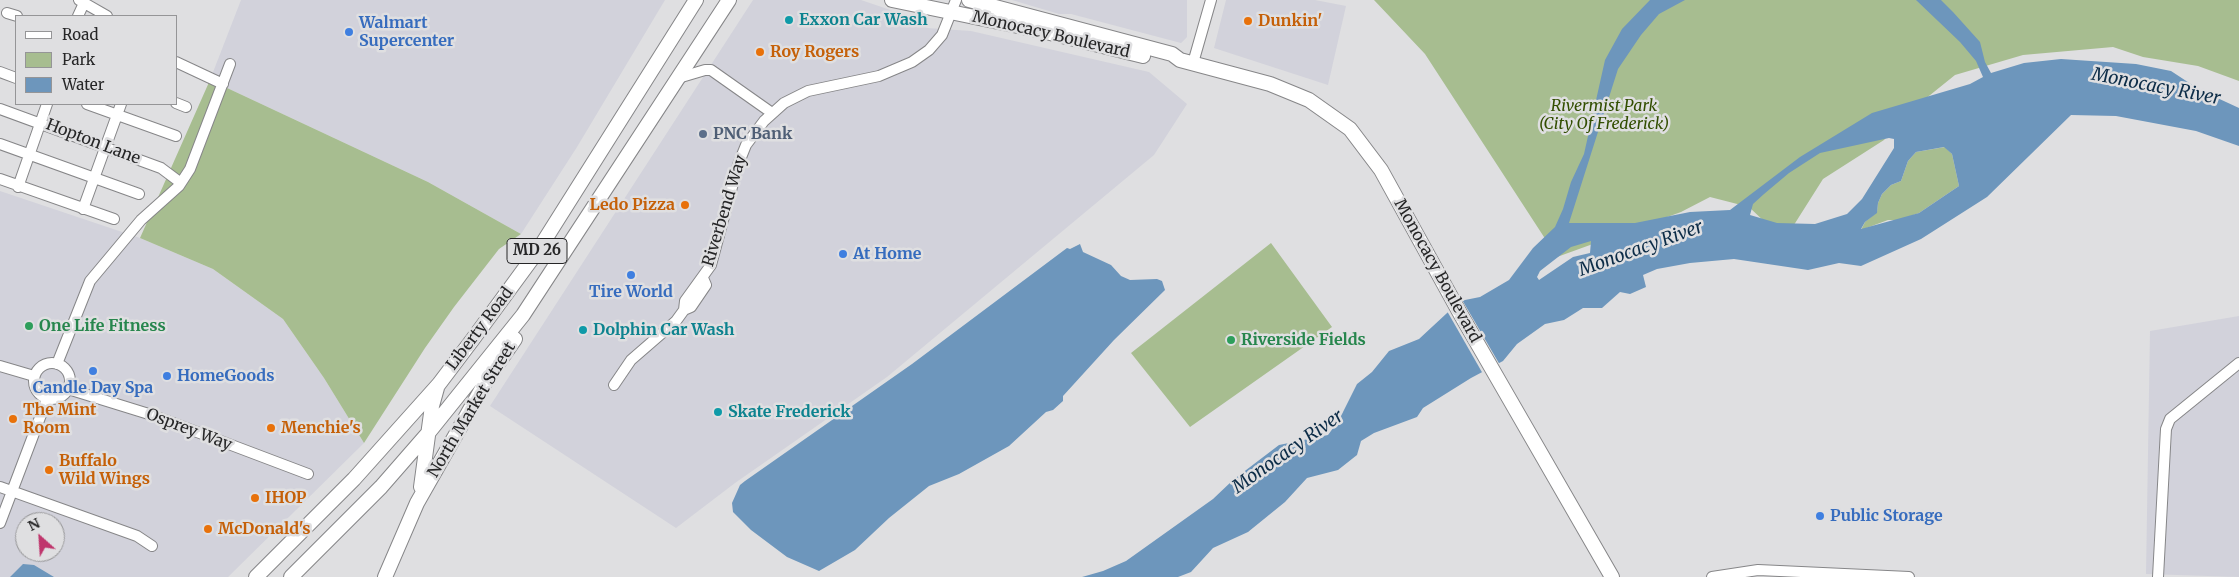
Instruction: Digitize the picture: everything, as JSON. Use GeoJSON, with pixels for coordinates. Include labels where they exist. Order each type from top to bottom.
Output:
{"type":"FeatureCollection","features":[{"type":"Feature","properties":{"kind":"main road","name":"Liberty Road"},"geometry":{"type":"LineString","coordinates":[[256,577],[354,479],[439,384],[539,249],[696,0]]}},
{"type":"Feature","properties":{"kind":"main road","name":"Liberty Road"},"geometry":{"type":"LineString","coordinates":[[291,577],[346,524],[430,432],[523,315],[730,0]]}},
{"type":"Feature","properties":{"kind":"main road","name":"Monocacy Boulevard"},"geometry":{"type":"LineString","coordinates":[[892,0],[954,7],[1172,63],[1187,61]]}},
{"type":"Feature","properties":{"kind":"main road","name":"Monocacy Boulevard"},"geometry":{"type":"LineString","coordinates":[[969,0],[1172,54],[1187,61],[1289,90],[1327,110],[1350,129],[1370,153],[1612,577]]}},
{"type":"Feature","properties":{"kind":"main road","name":"North Market Street"},"geometry":{"type":"LineString","coordinates":[[385,577],[417,503],[488,378],[522,329],[523,315]]}},
{"type":"Feature","properties":{"kind":"main road","name":"North Market Street"},"geometry":{"type":"LineString","coordinates":[[417,503],[430,432],[432,406],[439,384]]}},
{"type":"Feature","properties":{"kind":"street"},"geometry":{"type":"LineString","coordinates":[[1187,61],[1211,0]]}},
{"type":"Feature","properties":{"kind":"street"},"geometry":{"type":"LineString","coordinates":[[78,15],[81,1],[106,15]]}},
{"type":"Feature","properties":{"kind":"street","name":"Riverbend Way"},"geometry":{"type":"LineString","coordinates":[[614,385],[631,360],[676,321],[684,310],[685,301],[711,265],[744,152],[757,130],[772,113],[784,103],[808,91],[879,76],[905,66],[935,44],[945,31],[954,7]]}},
{"type":"Feature","properties":{"kind":"street"},"geometry":{"type":"LineString","coordinates":[[178,63],[223,84]]}},
{"type":"Feature","properties":{"kind":"street"},"geometry":{"type":"LineString","coordinates":[[57,364],[90,281],[141,220],[181,183],[190,169],[230,64]]}},
{"type":"Feature","properties":{"kind":"street"},"geometry":{"type":"LineString","coordinates":[[678,78],[699,71],[711,70],[772,113]]}},
{"type":"Feature","properties":{"kind":"street"},"geometry":{"type":"LineString","coordinates":[[0,72],[15,78]]}},
{"type":"Feature","properties":{"kind":"street"},"geometry":{"type":"LineString","coordinates":[[18,187],[47,105]]}},
{"type":"Feature","properties":{"kind":"street"},"geometry":{"type":"LineString","coordinates":[[90,105],[176,136]]}},
{"type":"Feature","properties":{"kind":"street"},"geometry":{"type":"LineString","coordinates":[[82,209],[121,105]]}},
{"type":"Feature","properties":{"kind":"street","name":"Hopton Lane"},"geometry":{"type":"LineString","coordinates":[[0,109],[41,122],[161,168],[181,183]]}},
{"type":"Feature","properties":{"kind":"street"},"geometry":{"type":"LineString","coordinates":[[0,144],[139,194]]}},
{"type":"Feature","properties":{"kind":"street"},"geometry":{"type":"LineString","coordinates":[[0,179],[18,187],[114,219]]}},
{"type":"Feature","properties":{"kind":"street"},"geometry":{"type":"LineString","coordinates":[[2158,577],[2166,429],[2170,419],[2239,363]]}},
{"type":"Feature","properties":{"kind":"street"},"geometry":{"type":"LineString","coordinates":[[46,364],[57,364],[62,367],[69,377],[68,389],[60,398],[47,399],[38,393],[35,388],[34,376],[46,364]]}},
{"type":"Feature","properties":{"kind":"street"},"geometry":{"type":"LineString","coordinates":[[0,366],[34,376]]}},
{"type":"Feature","properties":{"kind":"street","name":"Osprey Way"},"geometry":{"type":"LineString","coordinates":[[68,389],[152,415],[308,474]]}},
{"type":"Feature","properties":{"kind":"street"},"geometry":{"type":"LineString","coordinates":[[0,522],[47,399]]}},
{"type":"Feature","properties":{"kind":"street"},"geometry":{"type":"LineString","coordinates":[[0,487],[136,536],[152,546]]}},
{"type":"Feature","properties":{"kind":"street"},"geometry":{"type":"LineString","coordinates":[[1712,577],[1758,570],[1909,577]]}},
{"type":"Feature","properties":{"kind":"shaded area"},"geometry":{"type":"Polygon","coordinates":[[[241,0],[665,0],[577,147],[521,234],[428,182],[210,80],[241,0]]]}},
{"type":"Feature","properties":{"kind":"shaded area"},"geometry":{"type":"Polygon","coordinates":[[[753,0],[861,0],[920,20],[927,28],[971,31],[1149,72],[1187,104],[1154,155],[887,377],[735,483],[676,528],[490,406],[753,0]]]}},
{"type":"Feature","properties":{"kind":"shaded area"},"geometry":{"type":"Polygon","coordinates":[[[1012,0],[1187,0],[1187,37],[1181,43],[1071,14],[1059,14],[1012,0]]]}},
{"type":"Feature","properties":{"kind":"shaded area"},"geometry":{"type":"Polygon","coordinates":[[[1226,0],[1315,0],[1346,6],[1328,85],[1214,48],[1226,0]]]}},
{"type":"Feature","properties":{"kind":"shaded area"},"geometry":{"type":"Polygon","coordinates":[[[0,191],[140,238],[213,269],[283,319],[324,378],[364,443],[228,577],[0,577],[0,191]]]}},
{"type":"Feature","properties":{"kind":"shaded area"},"geometry":{"type":"Polygon","coordinates":[[[2239,316],[2239,577],[2146,574],[2150,331],[2239,316]]]}},
{"type":"Feature","properties":{"kind":"green space","name":"Rivermist Park (City Of Frederick)"},"geometry":{"type":"Polygon","coordinates":[[[1374,0],[2239,0],[2239,81],[2198,66],[2143,57],[2113,47],[2023,55],[1955,75],[1919,104],[1884,140],[1823,179],[1792,228],[1767,224],[1749,207],[1710,197],[1681,212],[1557,257],[1425,54],[1374,0]]]}},
{"type":"Feature","properties":{"kind":"green space"},"geometry":{"type":"Polygon","coordinates":[[[210,80],[428,182],[521,234],[499,249],[454,307],[425,348],[364,443],[324,378],[283,319],[213,269],[140,238],[210,80]]]}},
{"type":"Feature","properties":{"kind":"green space"},"geometry":{"type":"Polygon","coordinates":[[[1945,147],[1952,154],[1959,186],[1919,213],[1899,220],[1888,220],[1861,230],[1865,222],[1877,212],[1882,194],[1891,185],[1901,181],[1908,161],[1916,152],[1945,147]]]}},
{"type":"Feature","properties":{"kind":"green space","name":"Riverside Fields"},"geometry":{"type":"Polygon","coordinates":[[[1271,243],[1332,327],[1190,427],[1131,353],[1271,243]]]}},
{"type":"Feature","properties":{"kind":"water","name":"Monocacy River"},"geometry":{"type":"Polygon","coordinates":[[[1650,0],[1685,0],[1659,14],[1641,35],[1618,69],[1569,223],[1635,223],[1690,212],[1730,210],[1800,157],[1872,113],[1970,84],[1983,77],[1976,61],[1960,42],[1916,0],[1941,0],[1980,42],[1985,62],[1991,73],[2024,63],[2061,59],[2136,64],[2171,71],[2200,90],[2239,108],[2239,146],[2196,131],[2116,116],[2071,115],[1987,197],[1921,239],[1861,266],[1839,263],[1808,270],[1734,259],[1690,263],[1657,269],[1643,275],[1646,287],[1630,294],[1620,292],[1602,308],[1583,308],[1564,320],[1545,324],[1517,344],[1503,361],[1471,378],[1423,408],[1417,417],[1374,433],[1361,441],[1357,455],[1338,470],[1307,478],[1285,502],[1248,532],[1213,548],[1191,572],[1178,577],[1082,577],[1103,571],[1126,561],[1213,499],[1233,480],[1279,445],[1328,435],[1339,420],[1357,384],[1372,372],[1389,351],[1419,339],[1460,301],[1480,297],[1509,280],[1533,248],[1555,227],[1563,209],[1571,182],[1584,154],[1605,60],[1622,29],[1650,0]],[[1889,138],[1820,153],[1789,173],[1764,194],[1753,204],[1750,215],[1777,223],[1815,224],[1847,214],[1862,199],[1894,148],[1894,139],[1889,138]],[[1944,147],[1916,152],[1908,161],[1901,181],[1891,185],[1882,194],[1878,203],[1877,213],[1865,222],[1861,229],[1919,213],[1959,186],[1952,154],[1944,147]],[[1591,241],[1571,247],[1540,271],[1537,277],[1539,280],[1573,257],[1590,253],[1591,241]]]}},
{"type":"Feature","properties":{"kind":"water"},"geometry":{"type":"Polygon","coordinates":[[[1080,244],[1083,252],[1111,265],[1121,276],[1130,280],[1157,279],[1162,281],[1165,290],[1114,340],[1063,396],[1063,401],[1053,410],[1046,412],[1009,446],[959,474],[929,486],[889,518],[855,550],[819,571],[787,557],[751,530],[733,512],[732,503],[740,485],[745,481],[912,364],[1067,248],[1070,249],[1080,244]]]}},
{"type":"Feature","properties":{"kind":"water"},"geometry":{"type":"Polygon","coordinates":[[[23,564],[34,565],[54,577],[10,577],[23,564]]]}},
{"type":"Feature","properties":{"kind":"pier"},"geometry":{"type":"Polygon","coordinates":[[[1461,298],[1500,365],[1483,374],[1447,311],[1461,298]]]}},
{"type":"Feature","properties":{"kind":"place","name":"Exxon Car Wash"},"geometry":{"type":"Point","coordinates":[789,20]}},
{"type":"Feature","properties":{"kind":"place","name":"Dunkin'"},"geometry":{"type":"Point","coordinates":[1248,21]}},
{"type":"Feature","properties":{"kind":"place","name":"Walmart Supercenter"},"geometry":{"type":"Point","coordinates":[349,32]}},
{"type":"Feature","properties":{"kind":"place","name":"Roy Rogers"},"geometry":{"type":"Point","coordinates":[760,52]}},
{"type":"Feature","properties":{"kind":"place","name":"PNC Bank"},"geometry":{"type":"Point","coordinates":[703,134]}},
{"type":"Feature","properties":{"kind":"place","name":"Ledo Pizza"},"geometry":{"type":"Point","coordinates":[685,205]}},
{"type":"Feature","properties":{"kind":"place","name":"At Home"},"geometry":{"type":"Point","coordinates":[843,254]}},
{"type":"Feature","properties":{"kind":"place","name":"Tire World"},"geometry":{"type":"Point","coordinates":[631,275]}},
{"type":"Feature","properties":{"kind":"place","name":"One Life Fitness"},"geometry":{"type":"Point","coordinates":[29,326]}},
{"type":"Feature","properties":{"kind":"place","name":"Dolphin Car Wash"},"geometry":{"type":"Point","coordinates":[583,330]}},
{"type":"Feature","properties":{"kind":"place","name":"Riverside Fields"},"geometry":{"type":"Point","coordinates":[1231,340]}},
{"type":"Feature","properties":{"kind":"place","name":"Candle Day Spa"},"geometry":{"type":"Point","coordinates":[93,371]}},
{"type":"Feature","properties":{"kind":"place","name":"HomeGoods"},"geometry":{"type":"Point","coordinates":[167,376]}},
{"type":"Feature","properties":{"kind":"place","name":"Skate Frederick"},"geometry":{"type":"Point","coordinates":[718,412]}},
{"type":"Feature","properties":{"kind":"place","name":"The Mint Room"},"geometry":{"type":"Point","coordinates":[13,419]}},
{"type":"Feature","properties":{"kind":"place","name":"Menchie's"},"geometry":{"type":"Point","coordinates":[271,428]}},
{"type":"Feature","properties":{"kind":"place","name":"Buffalo Wild Wings"},"geometry":{"type":"Point","coordinates":[49,470]}},
{"type":"Feature","properties":{"kind":"place","name":"IHOP"},"geometry":{"type":"Point","coordinates":[255,498]}},
{"type":"Feature","properties":{"kind":"place","name":"Public Storage"},"geometry":{"type":"Point","coordinates":[1820,516]}},
{"type":"Feature","properties":{"kind":"place","name":"McDonald's"},"geometry":{"type":"Point","coordinates":[208,529]}}]}
